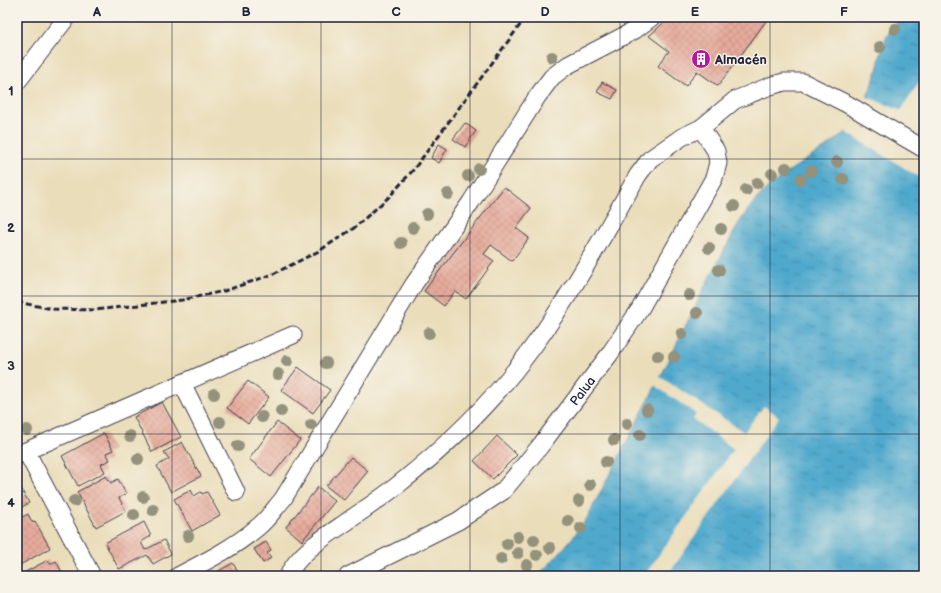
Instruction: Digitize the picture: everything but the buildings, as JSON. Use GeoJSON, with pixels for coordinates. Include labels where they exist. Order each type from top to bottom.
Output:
{"type":"FeatureCollection","features":[{"type":"Feature","properties":{"kind":"street"},"geometry":{"type":"LineString","coordinates":[[17,82],[67,17]]}},
{"type":"Feature","properties":{"kind":"street"},"geometry":{"type":"LineString","coordinates":[[178,576],[248,535],[259,526],[283,498],[414,284],[472,202],[552,77],[568,65],[648,21]]}},
{"type":"Feature","properties":{"kind":"street"},"geometry":{"type":"LineString","coordinates":[[288,576],[298,561],[313,546],[388,493],[417,470],[494,395],[532,348],[571,291],[638,176],[650,159],[682,138],[701,128],[735,100],[784,82],[803,82],[847,104],[924,149]]}},
{"type":"Feature","properties":{"kind":"street","name":"Palua"},"geometry":{"type":"LineString","coordinates":[[348,576],[458,521],[491,500],[503,491],[542,445],[609,355],[640,309],[714,178],[718,163],[716,150],[701,128]]}},
{"type":"Feature","properties":{"kind":"street"},"geometry":{"type":"LineString","coordinates":[[92,576],[22,453],[293,335]]}},
{"type":"Feature","properties":{"kind":"street"},"geometry":{"type":"LineString","coordinates":[[182,383],[236,492]]}},
{"type":"Feature","properties":{"kind":"water"},"geometry":{"type":"Polygon","coordinates":[[[900,17],[924,17],[924,576],[537,576],[564,548],[587,518],[664,370],[705,286],[739,223],[753,203],[766,189],[789,171],[846,132],[864,105],[876,74],[887,35],[900,17]]]}},
{"type":"Feature","properties":{"kind":"pier"},"geometry":{"type":"Polygon","coordinates":[[[924,79],[924,113],[920,119],[924,122],[924,180],[844,131],[853,121],[865,96],[901,111],[919,82],[924,79]]]}},
{"type":"Feature","properties":{"kind":"pier"},"geometry":{"type":"Polygon","coordinates":[[[659,376],[744,432],[764,406],[779,417],[667,576],[644,576],[734,449],[693,419],[696,414],[654,385],[659,376]]]}},
{"type":"Feature","properties":{"kind":"railway"},"geometry":{"type":"LineString","coordinates":[[17,302],[53,309],[95,310],[182,300],[224,291],[271,275],[319,251],[354,228],[389,197],[414,169],[526,17]]}},
{"type":"Feature","properties":{"kind":"place","name":"Almacén"},"geometry":{"type":"Point","coordinates":[701,59]}}]}
